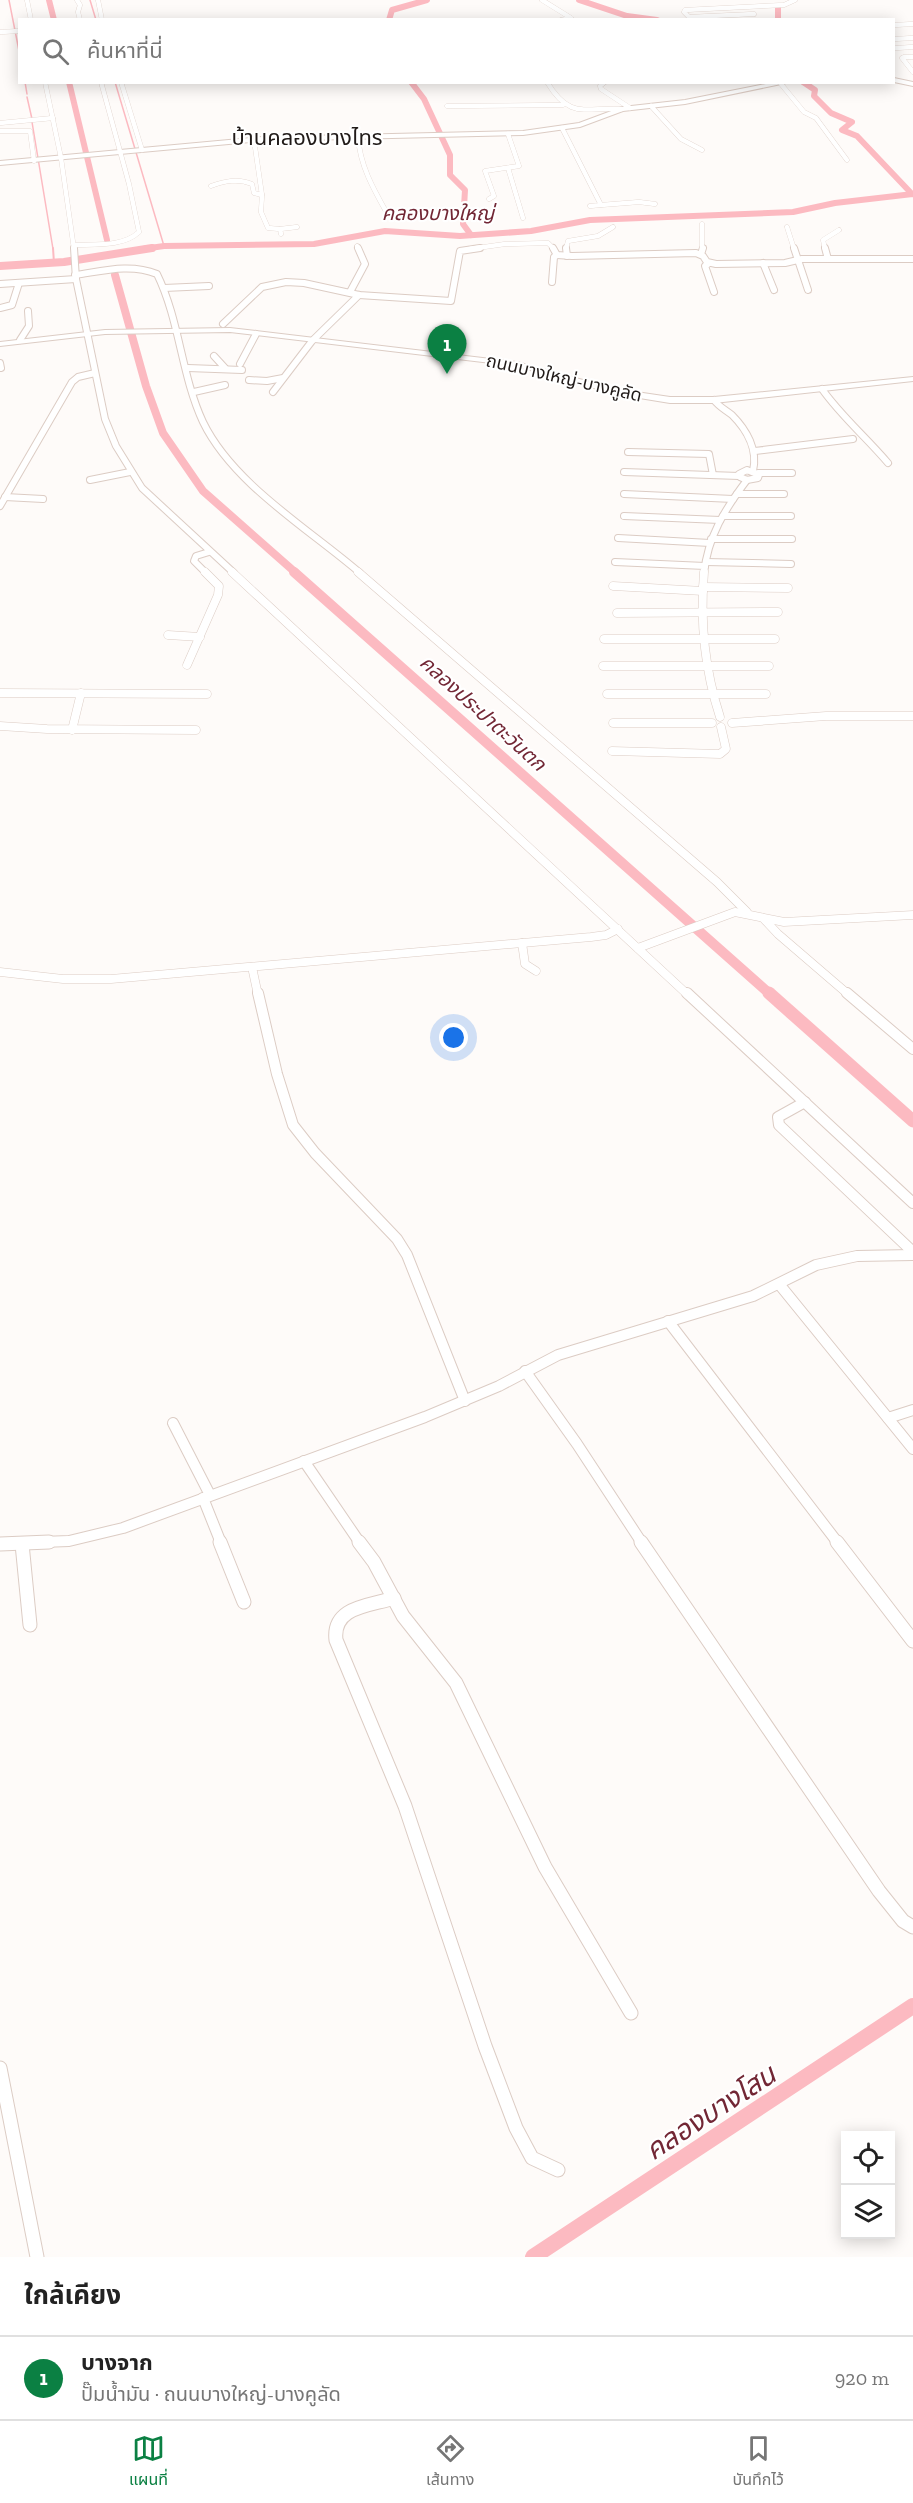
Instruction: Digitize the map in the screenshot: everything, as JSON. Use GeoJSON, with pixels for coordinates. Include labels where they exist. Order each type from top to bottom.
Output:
{"type":"FeatureCollection","features":[{"type":"Feature","properties":{"kind":"street"},"geometry":{"type":"LineString","coordinates":[[27,0],[31,18]]}},
{"type":"Feature","properties":{"kind":"street"},"geometry":{"type":"LineString","coordinates":[[77,0],[80,4],[80,18]]}},
{"type":"Feature","properties":{"kind":"street"},"geometry":{"type":"LineString","coordinates":[[98,0],[102,18]]}},
{"type":"Feature","properties":{"kind":"street"},"geometry":{"type":"LineString","coordinates":[[542,0],[571,18]]}},
{"type":"Feature","properties":{"kind":"street"},"geometry":{"type":"LineString","coordinates":[[754,14],[691,18],[684,12],[685,10],[784,5],[795,0]]}},
{"type":"Feature","properties":{"kind":"street"},"geometry":{"type":"LineString","coordinates":[[895,25],[913,24]]}},
{"type":"Feature","properties":{"kind":"street"},"geometry":{"type":"LineString","coordinates":[[895,30],[913,30]]}},
{"type":"Feature","properties":{"kind":"street"},"geometry":{"type":"LineString","coordinates":[[0,32],[18,32]]}},
{"type":"Feature","properties":{"kind":"street"},"geometry":{"type":"LineString","coordinates":[[895,39],[913,38]]}},
{"type":"Feature","properties":{"kind":"street"},"geometry":{"type":"LineString","coordinates":[[895,46],[913,47]]}},
{"type":"Feature","properties":{"kind":"street"},"geometry":{"type":"LineString","coordinates":[[895,46],[913,72]]}},
{"type":"Feature","properties":{"kind":"street"},"geometry":{"type":"LineString","coordinates":[[895,57],[913,57]]}},
{"type":"Feature","properties":{"kind":"street"},"geometry":{"type":"LineString","coordinates":[[895,80],[913,84]]}},
{"type":"Feature","properties":{"kind":"street"},"geometry":{"type":"LineString","coordinates":[[45,84],[61,158],[74,248],[75,275],[95,373],[112,440],[130,472],[161,508],[208,552],[913,1203]]}},
{"type":"Feature","properties":{"kind":"street"},"geometry":{"type":"LineString","coordinates":[[74,248],[118,242],[138,235],[120,152],[102,84]]}},
{"type":"Feature","properties":{"kind":"street"},"geometry":{"type":"LineString","coordinates":[[122,84],[138,150]]}},
{"type":"Feature","properties":{"kind":"street"},"geometry":{"type":"LineString","coordinates":[[548,84],[555,98],[573,110],[685,102],[780,84]]}},
{"type":"Feature","properties":{"kind":"street"},"geometry":{"type":"LineString","coordinates":[[605,84],[601,89],[626,108]]}},
{"type":"Feature","properties":{"kind":"street"},"geometry":{"type":"LineString","coordinates":[[786,84],[804,112],[816,118],[847,160]]}},
{"type":"Feature","properties":{"kind":"street"},"geometry":{"type":"LineString","coordinates":[[447,106],[563,105]]}},
{"type":"Feature","properties":{"kind":"street"},"geometry":{"type":"LineString","coordinates":[[651,106],[681,139],[702,150]]}},
{"type":"Feature","properties":{"kind":"street"},"geometry":{"type":"LineString","coordinates":[[0,163],[254,140],[508,134],[580,125],[626,108]]}},
{"type":"Feature","properties":{"kind":"street"},"geometry":{"type":"LineString","coordinates":[[0,123],[53,118]]}},
{"type":"Feature","properties":{"kind":"street"},"geometry":{"type":"LineString","coordinates":[[562,128],[601,205]]}},
{"type":"Feature","properties":{"kind":"street"},"geometry":{"type":"LineString","coordinates":[[0,131],[30,131],[39,160]]}},
{"type":"Feature","properties":{"kind":"street"},"geometry":{"type":"LineString","coordinates":[[489,199],[494,196],[485,171],[518,167],[519,164],[508,134]]}},
{"type":"Feature","properties":{"kind":"street"},"geometry":{"type":"LineString","coordinates":[[358,138],[358,152],[369,178],[388,215],[398,217]]}},
{"type":"Feature","properties":{"kind":"street"},"geometry":{"type":"LineString","coordinates":[[254,140],[262,195],[261,212],[266,225],[281,232],[297,227]]}},
{"type":"Feature","properties":{"kind":"street"},"geometry":{"type":"LineString","coordinates":[[508,168],[523,219]]}},
{"type":"Feature","properties":{"kind":"street"},"geometry":{"type":"LineString","coordinates":[[211,186],[228,181],[249,181],[254,193],[262,195]]}},
{"type":"Feature","properties":{"kind":"street"},"geometry":{"type":"LineString","coordinates":[[590,206],[639,202],[655,204]]}},
{"type":"Feature","properties":{"kind":"street"},"geometry":{"type":"LineString","coordinates":[[701,254],[704,246],[700,234],[702,224]]}},
{"type":"Feature","properties":{"kind":"street"},"geometry":{"type":"LineString","coordinates":[[567,256],[568,241],[595,238],[613,227]]}},
{"type":"Feature","properties":{"kind":"street"},"geometry":{"type":"LineString","coordinates":[[787,227],[808,290]]}},
{"type":"Feature","properties":{"kind":"street"},"geometry":{"type":"LineString","coordinates":[[828,259],[823,240],[839,230]]}},
{"type":"Feature","properties":{"kind":"street"},"geometry":{"type":"LineString","coordinates":[[220,326],[254,292],[265,285],[304,283],[359,295],[451,301],[462,249],[505,244],[548,243],[552,245],[556,255],[552,282]]}},
{"type":"Feature","properties":{"kind":"street"},"geometry":{"type":"LineString","coordinates":[[350,292],[365,264],[357,246]]}},
{"type":"Feature","properties":{"kind":"street"},"geometry":{"type":"LineString","coordinates":[[556,255],[701,254],[709,263]]}},
{"type":"Feature","properties":{"kind":"street"},"geometry":{"type":"LineString","coordinates":[[714,292],[705,266],[709,263],[912,259],[913,266]]}},
{"type":"Feature","properties":{"kind":"street"},"geometry":{"type":"LineString","coordinates":[[763,263],[774,290]]}},
{"type":"Feature","properties":{"kind":"street"},"geometry":{"type":"LineString","coordinates":[[0,284],[129,269],[150,270],[157,274],[178,329],[194,392],[213,439],[255,486],[330,547],[717,882],[747,912]]}},
{"type":"Feature","properties":{"kind":"street"},"geometry":{"type":"LineString","coordinates":[[0,308],[12,305],[18,283]]}},
{"type":"Feature","properties":{"kind":"street"},"geometry":{"type":"LineString","coordinates":[[164,288],[209,286]]}},
{"type":"Feature","properties":{"kind":"street"},"geometry":{"type":"LineString","coordinates":[[273,392],[312,341],[359,295]]}},
{"type":"Feature","properties":{"kind":"street"},"geometry":{"type":"LineString","coordinates":[[20,340],[29,326],[28,311]]}},
{"type":"Feature","properties":{"kind":"street","name":"ถนนบางใหญ่-บางคูลัด"},"geometry":{"type":"LineString","coordinates":[[0,344],[87,333],[220,326],[256,334],[492,360],[534,368],[638,396],[670,400],[726,399],[913,379]]}},
{"type":"Feature","properties":{"kind":"street"},"geometry":{"type":"LineString","coordinates":[[240,364],[256,334]]}},
{"type":"Feature","properties":{"kind":"street"},"geometry":{"type":"LineString","coordinates":[[214,356],[225,368]]}},
{"type":"Feature","properties":{"kind":"street"},"geometry":{"type":"LineString","coordinates":[[0,363],[1,368]]}},
{"type":"Feature","properties":{"kind":"street"},"geometry":{"type":"LineString","coordinates":[[188,368],[242,370]]}},
{"type":"Feature","properties":{"kind":"street"},"geometry":{"type":"LineString","coordinates":[[0,506],[72,382],[78,377],[95,373]]}},
{"type":"Feature","properties":{"kind":"street"},"geometry":{"type":"LineString","coordinates":[[249,380],[267,381],[283,378]]}},
{"type":"Feature","properties":{"kind":"street"},"geometry":{"type":"LineString","coordinates":[[194,392],[213,390],[225,385]]}},
{"type":"Feature","properties":{"kind":"street"},"geometry":{"type":"LineString","coordinates":[[822,389],[838,412],[863,433],[888,463]]}},
{"type":"Feature","properties":{"kind":"street"},"geometry":{"type":"LineString","coordinates":[[726,399],[732,406],[731,414]]}},
{"type":"Feature","properties":{"kind":"street"},"geometry":{"type":"LineString","coordinates":[[624,472],[739,476],[747,480],[758,478],[755,472],[755,451],[731,414],[719,408],[714,400]]}},
{"type":"Feature","properties":{"kind":"street"},"geometry":{"type":"LineString","coordinates":[[755,451],[853,439]]}},
{"type":"Feature","properties":{"kind":"street"},"geometry":{"type":"LineString","coordinates":[[628,452],[709,454],[712,476]]}},
{"type":"Feature","properties":{"kind":"street"},"geometry":{"type":"LineString","coordinates":[[739,476],[743,471],[792,473]]}},
{"type":"Feature","properties":{"kind":"street"},"geometry":{"type":"LineString","coordinates":[[90,480],[130,472]]}},
{"type":"Feature","properties":{"kind":"street"},"geometry":{"type":"LineString","coordinates":[[720,717],[712,694],[709,666],[703,589],[705,564],[710,541],[721,518],[747,480]]}},
{"type":"Feature","properties":{"kind":"street"},"geometry":{"type":"LineString","coordinates":[[624,494],[735,496],[784,494]]}},
{"type":"Feature","properties":{"kind":"street"},"geometry":{"type":"LineString","coordinates":[[5,497],[43,499]]}},
{"type":"Feature","properties":{"kind":"street"},"geometry":{"type":"LineString","coordinates":[[624,516],[721,518],[791,516]]}},
{"type":"Feature","properties":{"kind":"street"},"geometry":{"type":"LineString","coordinates":[[618,538],[710,541],[792,539]]}},
{"type":"Feature","properties":{"kind":"street"},"geometry":{"type":"LineString","coordinates":[[187,665],[219,589],[194,561],[196,556],[208,552]]}},
{"type":"Feature","properties":{"kind":"street"},"geometry":{"type":"LineString","coordinates":[[615,562],[792,564]]}},
{"type":"Feature","properties":{"kind":"street"},"geometry":{"type":"LineString","coordinates":[[613,586],[703,589],[788,588]]}},
{"type":"Feature","properties":{"kind":"street"},"geometry":{"type":"LineString","coordinates":[[617,613],[778,612]]}},
{"type":"Feature","properties":{"kind":"street"},"geometry":{"type":"LineString","coordinates":[[168,635],[200,638]]}},
{"type":"Feature","properties":{"kind":"street"},"geometry":{"type":"LineString","coordinates":[[604,639],[775,639]]}},
{"type":"Feature","properties":{"kind":"street"},"geometry":{"type":"LineString","coordinates":[[603,666],[769,666]]}},
{"type":"Feature","properties":{"kind":"street"},"geometry":{"type":"LineString","coordinates":[[0,693],[207,694]]}},
{"type":"Feature","properties":{"kind":"street"},"geometry":{"type":"LineString","coordinates":[[72,730],[81,693]]}},
{"type":"Feature","properties":{"kind":"street"},"geometry":{"type":"LineString","coordinates":[[607,694],[766,694]]}},
{"type":"Feature","properties":{"kind":"street"},"geometry":{"type":"LineString","coordinates":[[613,723],[712,723],[728,727],[732,723],[826,716],[913,716]]}},
{"type":"Feature","properties":{"kind":"street"},"geometry":{"type":"LineString","coordinates":[[712,723],[714,719],[720,717],[727,718],[732,723]]}},
{"type":"Feature","properties":{"kind":"street"},"geometry":{"type":"LineString","coordinates":[[0,726],[72,730],[196,730]]}},
{"type":"Feature","properties":{"kind":"street"},"geometry":{"type":"LineString","coordinates":[[612,751],[720,754],[726,749],[721,727]]}},
{"type":"Feature","properties":{"kind":"street"},"geometry":{"type":"LineString","coordinates":[[638,948],[726,913],[747,912],[784,922],[913,915]]}},
{"type":"Feature","properties":{"kind":"street"},"geometry":{"type":"LineString","coordinates":[[763,918],[778,934],[913,1048]]}},
{"type":"Feature","properties":{"kind":"street"},"geometry":{"type":"LineString","coordinates":[[0,972],[63,979],[102,979],[606,935],[618,929]]}},
{"type":"Feature","properties":{"kind":"street"},"geometry":{"type":"LineString","coordinates":[[522,943],[525,964],[536,971]]}},
{"type":"Feature","properties":{"kind":"street"},"geometry":{"type":"LineString","coordinates":[[252,967],[277,1074],[293,1125],[315,1153],[397,1239],[407,1255],[465,1401]]}},
{"type":"Feature","properties":{"kind":"street"},"geometry":{"type":"LineString","coordinates":[[805,1102],[778,1118],[779,1125],[913,1254]]}},
{"type":"Feature","properties":{"kind":"street"},"geometry":{"type":"LineString","coordinates":[[0,1544],[88,1538],[207,1497],[465,1401],[525,1371],[586,1345],[753,1296],[801,1271],[833,1260],[913,1254]]}},
{"type":"Feature","properties":{"kind":"street"},"geometry":{"type":"LineString","coordinates":[[779,1284],[913,1449]]}},
{"type":"Feature","properties":{"kind":"street"},"geometry":{"type":"LineString","coordinates":[[668,1322],[913,1641]]}},
{"type":"Feature","properties":{"kind":"street"},"geometry":{"type":"LineString","coordinates":[[525,1371],[577,1444],[879,1892],[903,1921],[913,1928]]}},
{"type":"Feature","properties":{"kind":"street"},"geometry":{"type":"LineString","coordinates":[[888,1418],[913,1410]]}},
{"type":"Feature","properties":{"kind":"street"},"geometry":{"type":"LineString","coordinates":[[173,1423],[207,1497],[244,1602]]}},
{"type":"Feature","properties":{"kind":"street"},"geometry":{"type":"LineString","coordinates":[[304,1461],[335,1509],[374,1562],[393,1598],[414,1630],[456,1683],[544,1867],[631,2013]]}},
{"type":"Feature","properties":{"kind":"street"},"geometry":{"type":"LineString","coordinates":[[22,1544],[30,1625]]}},
{"type":"Feature","properties":{"kind":"street"},"geometry":{"type":"LineString","coordinates":[[393,1598],[346,1614],[338,1620],[334,1630],[336,1640],[405,1806],[482,2036],[526,2152],[532,2158],[558,2170]]}},
{"type":"Feature","properties":{"kind":"street"},"geometry":{"type":"LineString","coordinates":[[0,2068],[37,2257]]}},
{"type":"Feature","properties":{"kind":"waterway"},"geometry":{"type":"LineString","coordinates":[[9,0],[18,46]]}},
{"type":"Feature","properties":{"kind":"waterway","name":"คลองประปาตะวันตก"},"geometry":{"type":"LineString","coordinates":[[49,0],[54,18]]}},
{"type":"Feature","properties":{"kind":"waterway"},"geometry":{"type":"LineString","coordinates":[[90,0],[95,18]]}},
{"type":"Feature","properties":{"kind":"waterway"},"geometry":{"type":"LineString","coordinates":[[390,18],[392,10],[427,0]]}},
{"type":"Feature","properties":{"kind":"waterway"},"geometry":{"type":"LineString","coordinates":[[579,0],[627,16],[642,18]]}},
{"type":"Feature","properties":{"kind":"waterway"},"geometry":{"type":"LineString","coordinates":[[778,7],[778,18]]}},
{"type":"Feature","properties":{"kind":"waterway"},"geometry":{"type":"LineString","coordinates":[[25,84],[27,94]]}},
{"type":"Feature","properties":{"kind":"waterway","name":"คลองประปาตะวันตก"},"geometry":{"type":"LineString","coordinates":[[69,84],[107,240]]}},
{"type":"Feature","properties":{"kind":"waterway"},"geometry":{"type":"LineString","coordinates":[[116,84],[164,246]]}},
{"type":"Feature","properties":{"kind":"waterway"},"geometry":{"type":"LineString","coordinates":[[413,84],[424,99],[450,155],[450,175],[465,190],[463,224],[471,235]]}},
{"type":"Feature","properties":{"kind":"waterway"},"geometry":{"type":"LineString","coordinates":[[806,84],[815,90],[814,96],[831,113],[852,122],[842,130],[857,136],[912,194]]}},
{"type":"Feature","properties":{"kind":"waterway"},"geometry":{"type":"LineString","coordinates":[[27,97],[32,119]]}},
{"type":"Feature","properties":{"kind":"waterway"},"geometry":{"type":"LineString","coordinates":[[32,122],[53,249]]}},
{"type":"Feature","properties":{"kind":"waterway","name":"คลองบางใหญ่"},"geometry":{"type":"LineString","coordinates":[[143,249],[164,246],[314,244],[385,231],[460,236],[531,231],[590,220],[793,212],[835,203],[913,194]]}},
{"type":"Feature","properties":{"kind":"waterway"},"geometry":{"type":"LineString","coordinates":[[53,248],[54,263]]}},
{"type":"Feature","properties":{"kind":"waterway","name":"คลองบางใหญ่"},"geometry":{"type":"LineString","coordinates":[[0,266],[64,262],[152,248]]}},
{"type":"Feature","properties":{"kind":"waterway","name":"คลองประปาตะวันตก"},"geometry":{"type":"LineString","coordinates":[[115,275],[146,386],[163,433],[203,491],[296,573]]}},
{"type":"Feature","properties":{"kind":"waterway","name":"คลองประปาตะวันตก"},"geometry":{"type":"LineString","coordinates":[[294,572],[771,995]]}},
{"type":"Feature","properties":{"kind":"waterway","name":"คลองประปาตะวันตก"},"geometry":{"type":"LineString","coordinates":[[769,993],[913,1121]]}},
{"type":"Feature","properties":{"kind":"waterway","name":"คลองบางโสน"},"geometry":{"type":"LineString","coordinates":[[533,2257],[913,2006]]}},
{"type":"Feature","properties":{"kind":"place","name":"บางจาก"},"geometry":{"type":"Point","coordinates":[447,374]}},
{"type":"Feature","properties":{"kind":"district","name":"บ้านคลองบางไทร"},"geometry":{"type":"Point","coordinates":[307,137]}}]}
